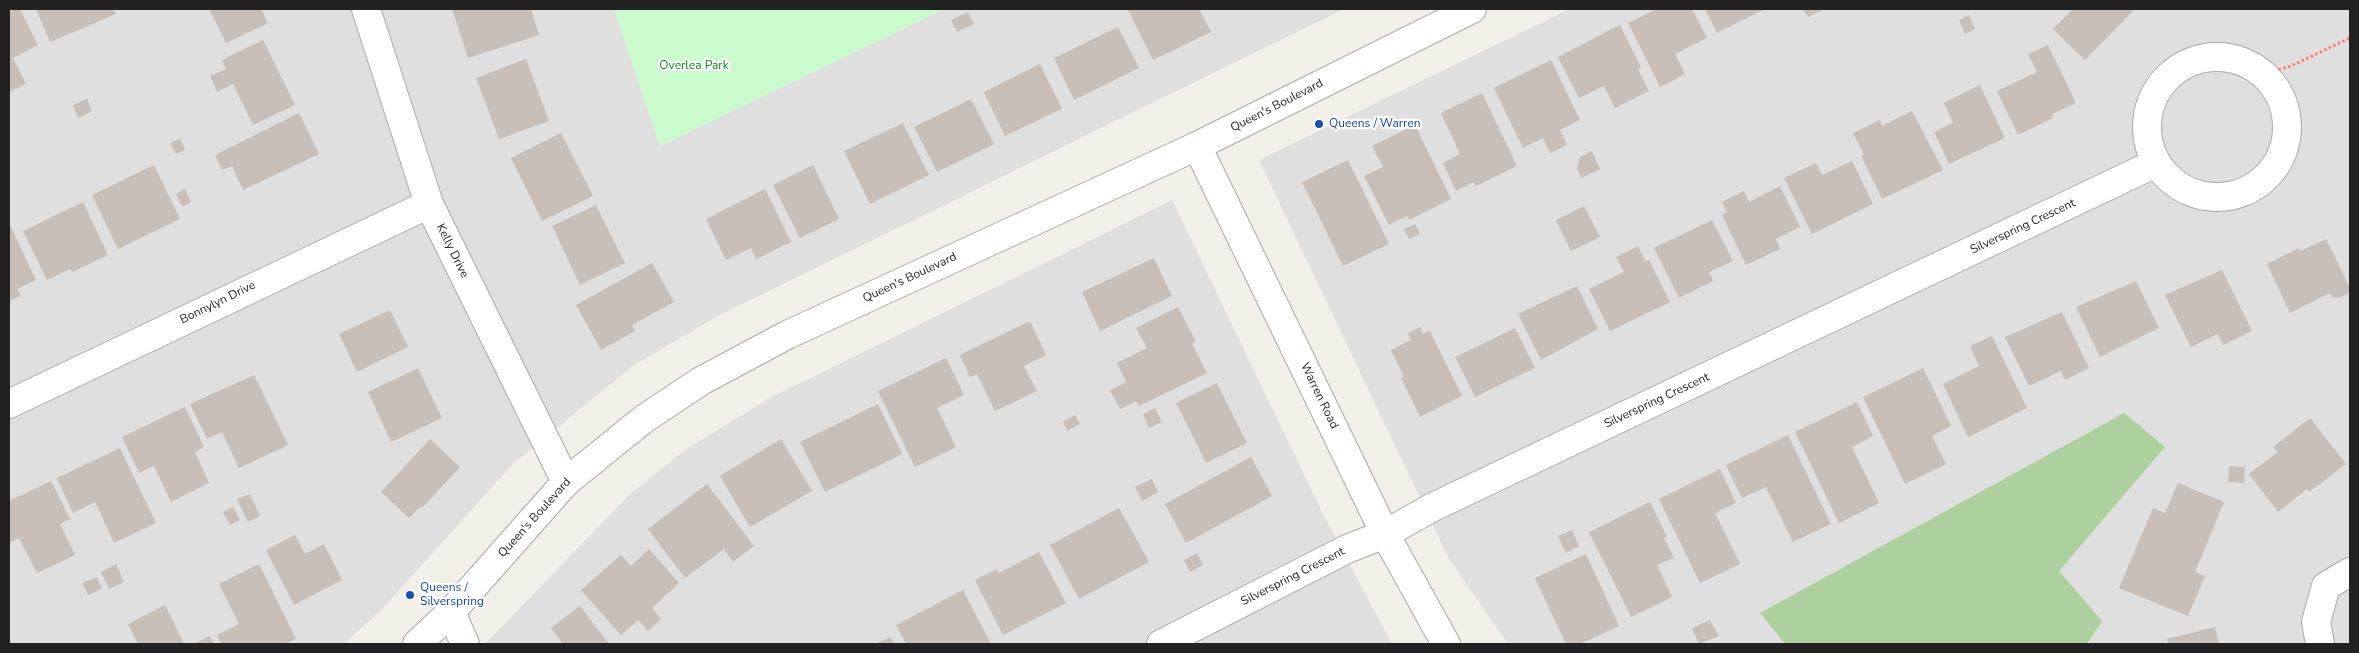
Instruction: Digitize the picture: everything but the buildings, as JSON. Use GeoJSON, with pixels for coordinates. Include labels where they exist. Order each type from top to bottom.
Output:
{"type":"FeatureCollection","features":[{"type":"Feature","properties":{"kind":"street","name":"Kelly Drive"},"geometry":{"type":"LineString","coordinates":[[366,9],[429,204],[566,482]]}},
{"type":"Feature","properties":{"kind":"street","name":"Queen's Boulevard"},"geometry":{"type":"LineString","coordinates":[[417,644],[450,612],[566,482],[644,419],[701,381],[787,335],[1197,146],[1472,9]]}},
{"type":"Feature","properties":{"kind":"street"},"geometry":{"type":"LineString","coordinates":[[2208,57],[2233,58],[2264,74],[2279,93],[2286,114],[2286,139],[2277,164],[2260,182],[2230,196],[2206,196],[2194,193],[2172,181],[2156,163],[2149,146],[2146,122],[2152,98],[2164,80],[2184,65],[2208,57]]}},
{"type":"Feature","properties":{"kind":"street","name":"Warren Road"},"geometry":{"type":"LineString","coordinates":[[1197,146],[1385,534],[1446,644]]}},
{"type":"Feature","properties":{"kind":"street","name":"Silverspring Crescent"},"geometry":{"type":"LineString","coordinates":[[1161,644],[1347,549],[1385,534],[1433,507],[2156,163]]}},
{"type":"Feature","properties":{"kind":"street","name":"Bonnylyn Drive"},"geometry":{"type":"LineString","coordinates":[[9,404],[429,204]]}},
{"type":"Feature","properties":{"kind":"street"},"geometry":{"type":"LineString","coordinates":[[2320,644],[2316,622],[2326,586],[2350,572]]}},
{"type":"Feature","properties":{"kind":"street"},"geometry":{"type":"LineString","coordinates":[[450,612],[465,644]]}},
{"type":"Feature","properties":{"kind":"path"},"geometry":{"type":"LineString","coordinates":[[2264,74],[2291,66],[2350,38]]}},
{"type":"Feature","properties":{"kind":"shaded area"},"geometry":{"type":"Polygon","coordinates":[[[9,9],[614,9],[660,146],[944,9],[1344,9],[718,316],[634,365],[514,463],[382,609],[344,644],[9,644],[9,9]]]}},
{"type":"Feature","properties":{"kind":"shaded area"},"geometry":{"type":"Polygon","coordinates":[[[1569,9],[2350,9],[2350,644],[1508,644],[1449,559],[1259,160],[1569,9]]]}},
{"type":"Feature","properties":{"kind":"shaded area"},"geometry":{"type":"Polygon","coordinates":[[[1172,200],[1323,514],[1392,644],[485,644],[629,495],[685,450],[768,399],[1172,200]]]}},
{"type":"Feature","properties":{"kind":"green space","name":"Overlea Park"},"geometry":{"type":"Polygon","coordinates":[[[614,9],[944,9],[660,146],[614,9]]]}},
{"type":"Feature","properties":{"kind":"green space"},"geometry":{"type":"Polygon","coordinates":[[[2124,413],[2165,447],[2059,571],[2102,621],[2087,644],[1785,644],[1760,613],[2124,413]]]}},
{"type":"Feature","properties":{"kind":"place","name":"Queens / Warren"},"geometry":{"type":"Point","coordinates":[1319,124]}},
{"type":"Feature","properties":{"kind":"place","name":"Queens / Silverspring"},"geometry":{"type":"Point","coordinates":[410,595]}}]}
